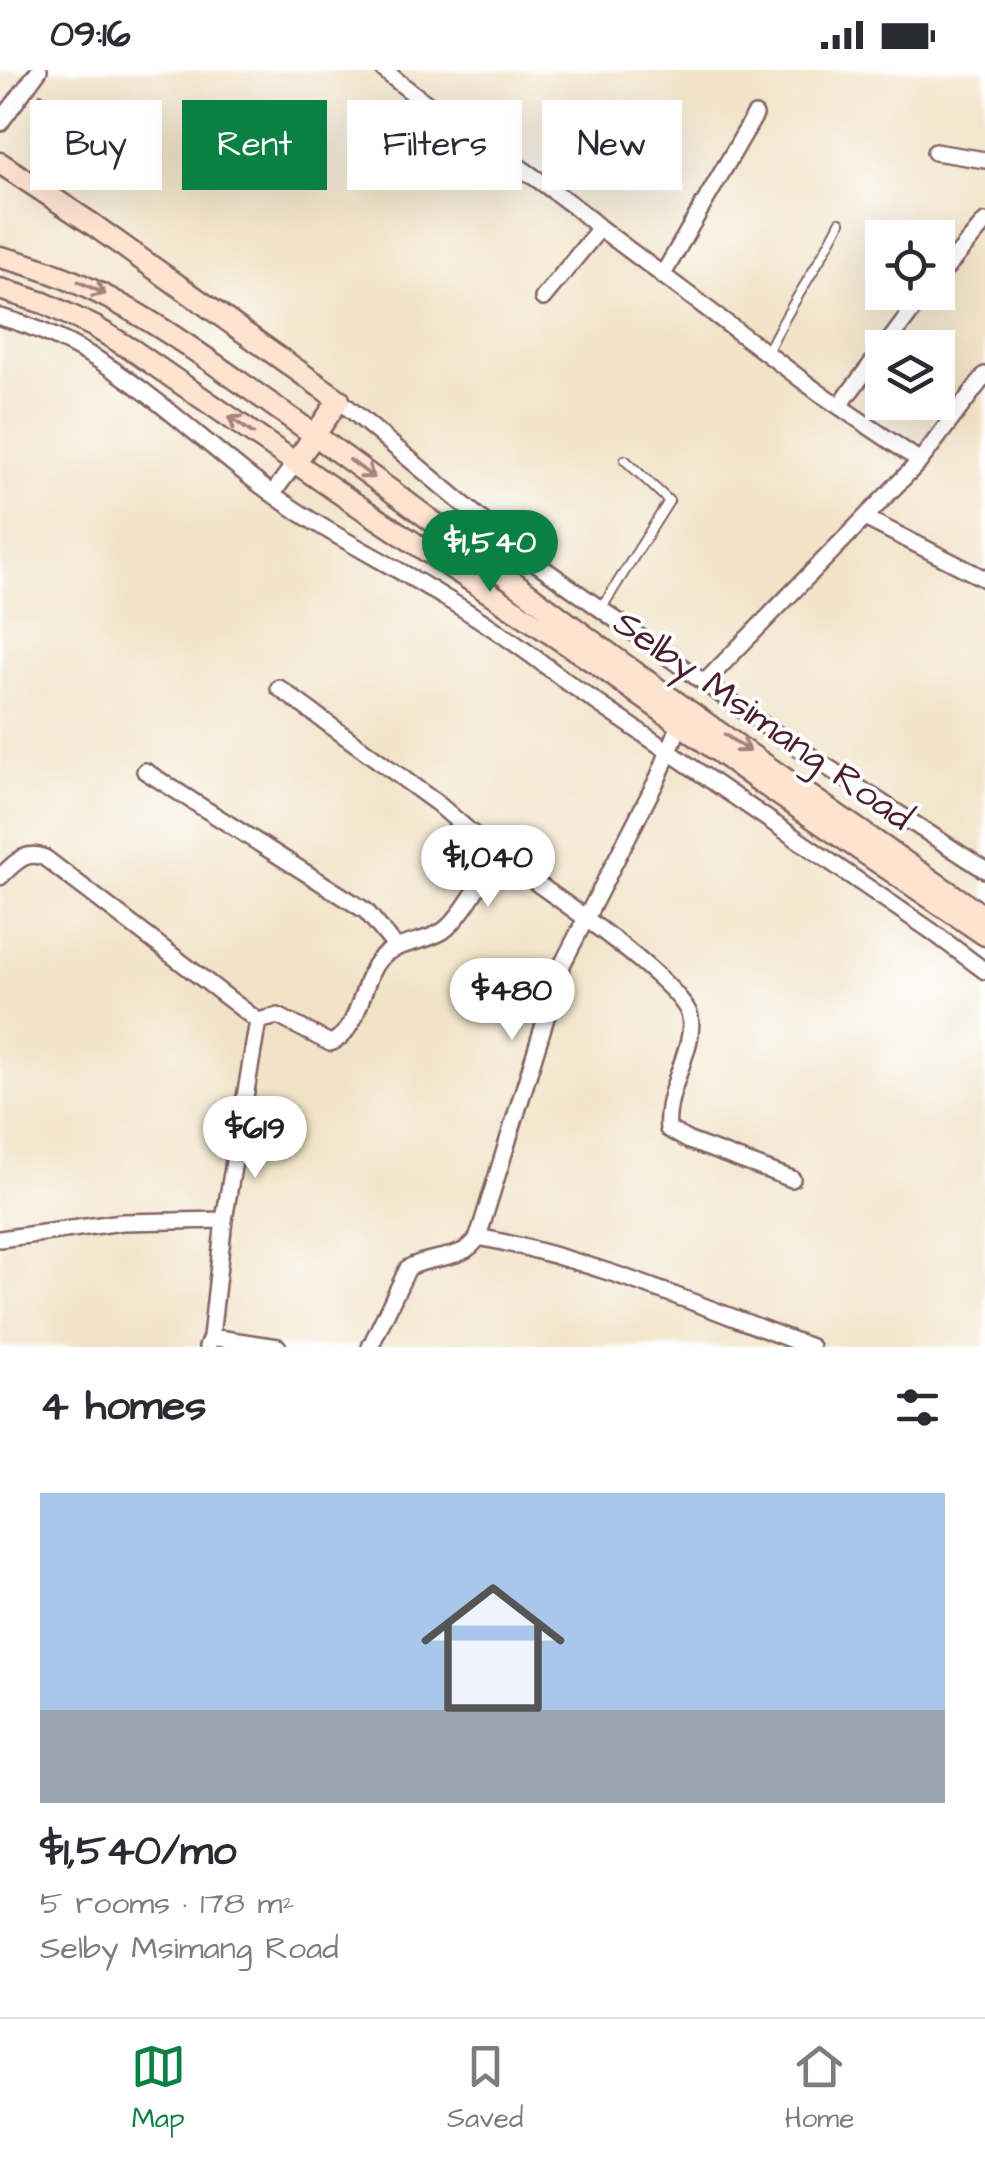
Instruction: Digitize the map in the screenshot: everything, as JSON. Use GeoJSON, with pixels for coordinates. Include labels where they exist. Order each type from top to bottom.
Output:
{"type":"FeatureCollection","features":[{"type":"Feature","properties":{"kind":"main road"},"geometry":{"type":"LineString","coordinates":[[0,163],[339,400],[295,463]]}},
{"type":"Feature","properties":{"kind":"main road","name":"Selby Msimang Road"},"geometry":{"type":"LineString","coordinates":[[0,258],[46,268],[100,290],[162,329],[316,434],[592,640],[985,917]]}},
{"type":"Feature","properties":{"kind":"main road","name":"Selby Msimang Road"},"geometry":{"type":"LineString","coordinates":[[0,289],[44,303],[93,326],[190,388],[295,463],[584,655],[985,935]]}},
{"type":"Feature","properties":{"kind":"street"},"geometry":{"type":"LineString","coordinates":[[0,123],[39,70]]}},
{"type":"Feature","properties":{"kind":"street"},"geometry":{"type":"LineString","coordinates":[[384,70],[567,199],[662,276],[920,461]]}},
{"type":"Feature","properties":{"kind":"street"},"geometry":{"type":"LineString","coordinates":[[662,276],[756,116]]}},
{"type":"Feature","properties":{"kind":"street"},"geometry":{"type":"LineString","coordinates":[[935,152],[985,160]]}},
{"type":"Feature","properties":{"kind":"street"},"geometry":{"type":"LineString","coordinates":[[955,258],[985,222]]}},
{"type":"Feature","properties":{"kind":"street"},"geometry":{"type":"LineString","coordinates":[[543,298],[600,228]]}},
{"type":"Feature","properties":{"kind":"street"},"geometry":{"type":"LineString","coordinates":[[897,330],[912,310]]}},
{"type":"Feature","properties":{"kind":"street"},"geometry":{"type":"LineString","coordinates":[[0,317],[49,333],[96,356],[135,382],[273,494],[499,632],[985,971]]}},
{"type":"Feature","properties":{"kind":"street"},"geometry":{"type":"LineString","coordinates":[[839,406],[865,372]]}},
{"type":"Feature","properties":{"kind":"street"},"geometry":{"type":"LineString","coordinates":[[704,683],[920,461],[985,376]]}},
{"type":"Feature","properties":{"kind":"street"},"geometry":{"type":"LineString","coordinates":[[339,400],[519,551],[775,733],[985,870]]}},
{"type":"Feature","properties":{"kind":"street"},"geometry":{"type":"LineString","coordinates":[[273,494],[295,463]]}},
{"type":"Feature","properties":{"kind":"street"},"geometry":{"type":"LineString","coordinates":[[865,518],[985,579]]}},
{"type":"Feature","properties":{"kind":"street"},"geometry":{"type":"LineString","coordinates":[[279,688],[438,804],[498,856],[675,991],[686,1007],[690,1031],[670,1094],[668,1129],[792,1179]]}},
{"type":"Feature","properties":{"kind":"street"},"geometry":{"type":"LineString","coordinates":[[370,1347],[408,1268],[466,1252],[478,1236],[552,990],[583,918],[670,751],[680,724]]}},
{"type":"Feature","properties":{"kind":"street"},"geometry":{"type":"LineString","coordinates":[[144,771],[366,911],[396,947]]}},
{"type":"Feature","properties":{"kind":"street"},"geometry":{"type":"LineString","coordinates":[[0,877],[25,856],[38,854],[258,1021]]}},
{"type":"Feature","properties":{"kind":"street"},"geometry":{"type":"LineString","coordinates":[[258,1021],[270,1016],[284,1018],[333,1043],[348,1028],[375,966],[396,947],[423,941],[451,925],[498,856]]}},
{"type":"Feature","properties":{"kind":"street"},"geometry":{"type":"LineString","coordinates":[[258,1021],[224,1220],[209,1342],[278,1347]]}},
{"type":"Feature","properties":{"kind":"street"},"geometry":{"type":"LineString","coordinates":[[0,1239],[90,1225],[224,1220]]}},
{"type":"Feature","properties":{"kind":"street"},"geometry":{"type":"LineString","coordinates":[[478,1236],[603,1272],[812,1347]]}},
{"type":"Feature","properties":{"kind":"lane"},"geometry":{"type":"LineString","coordinates":[[767,353],[840,222]]}},
{"type":"Feature","properties":{"kind":"lane"},"geometry":{"type":"LineString","coordinates":[[601,610],[669,501],[624,460]]}},
{"type":"Feature","properties":{"kind":"path"},"geometry":{"type":"LineString","coordinates":[[23,92],[60,100]]}}]}
